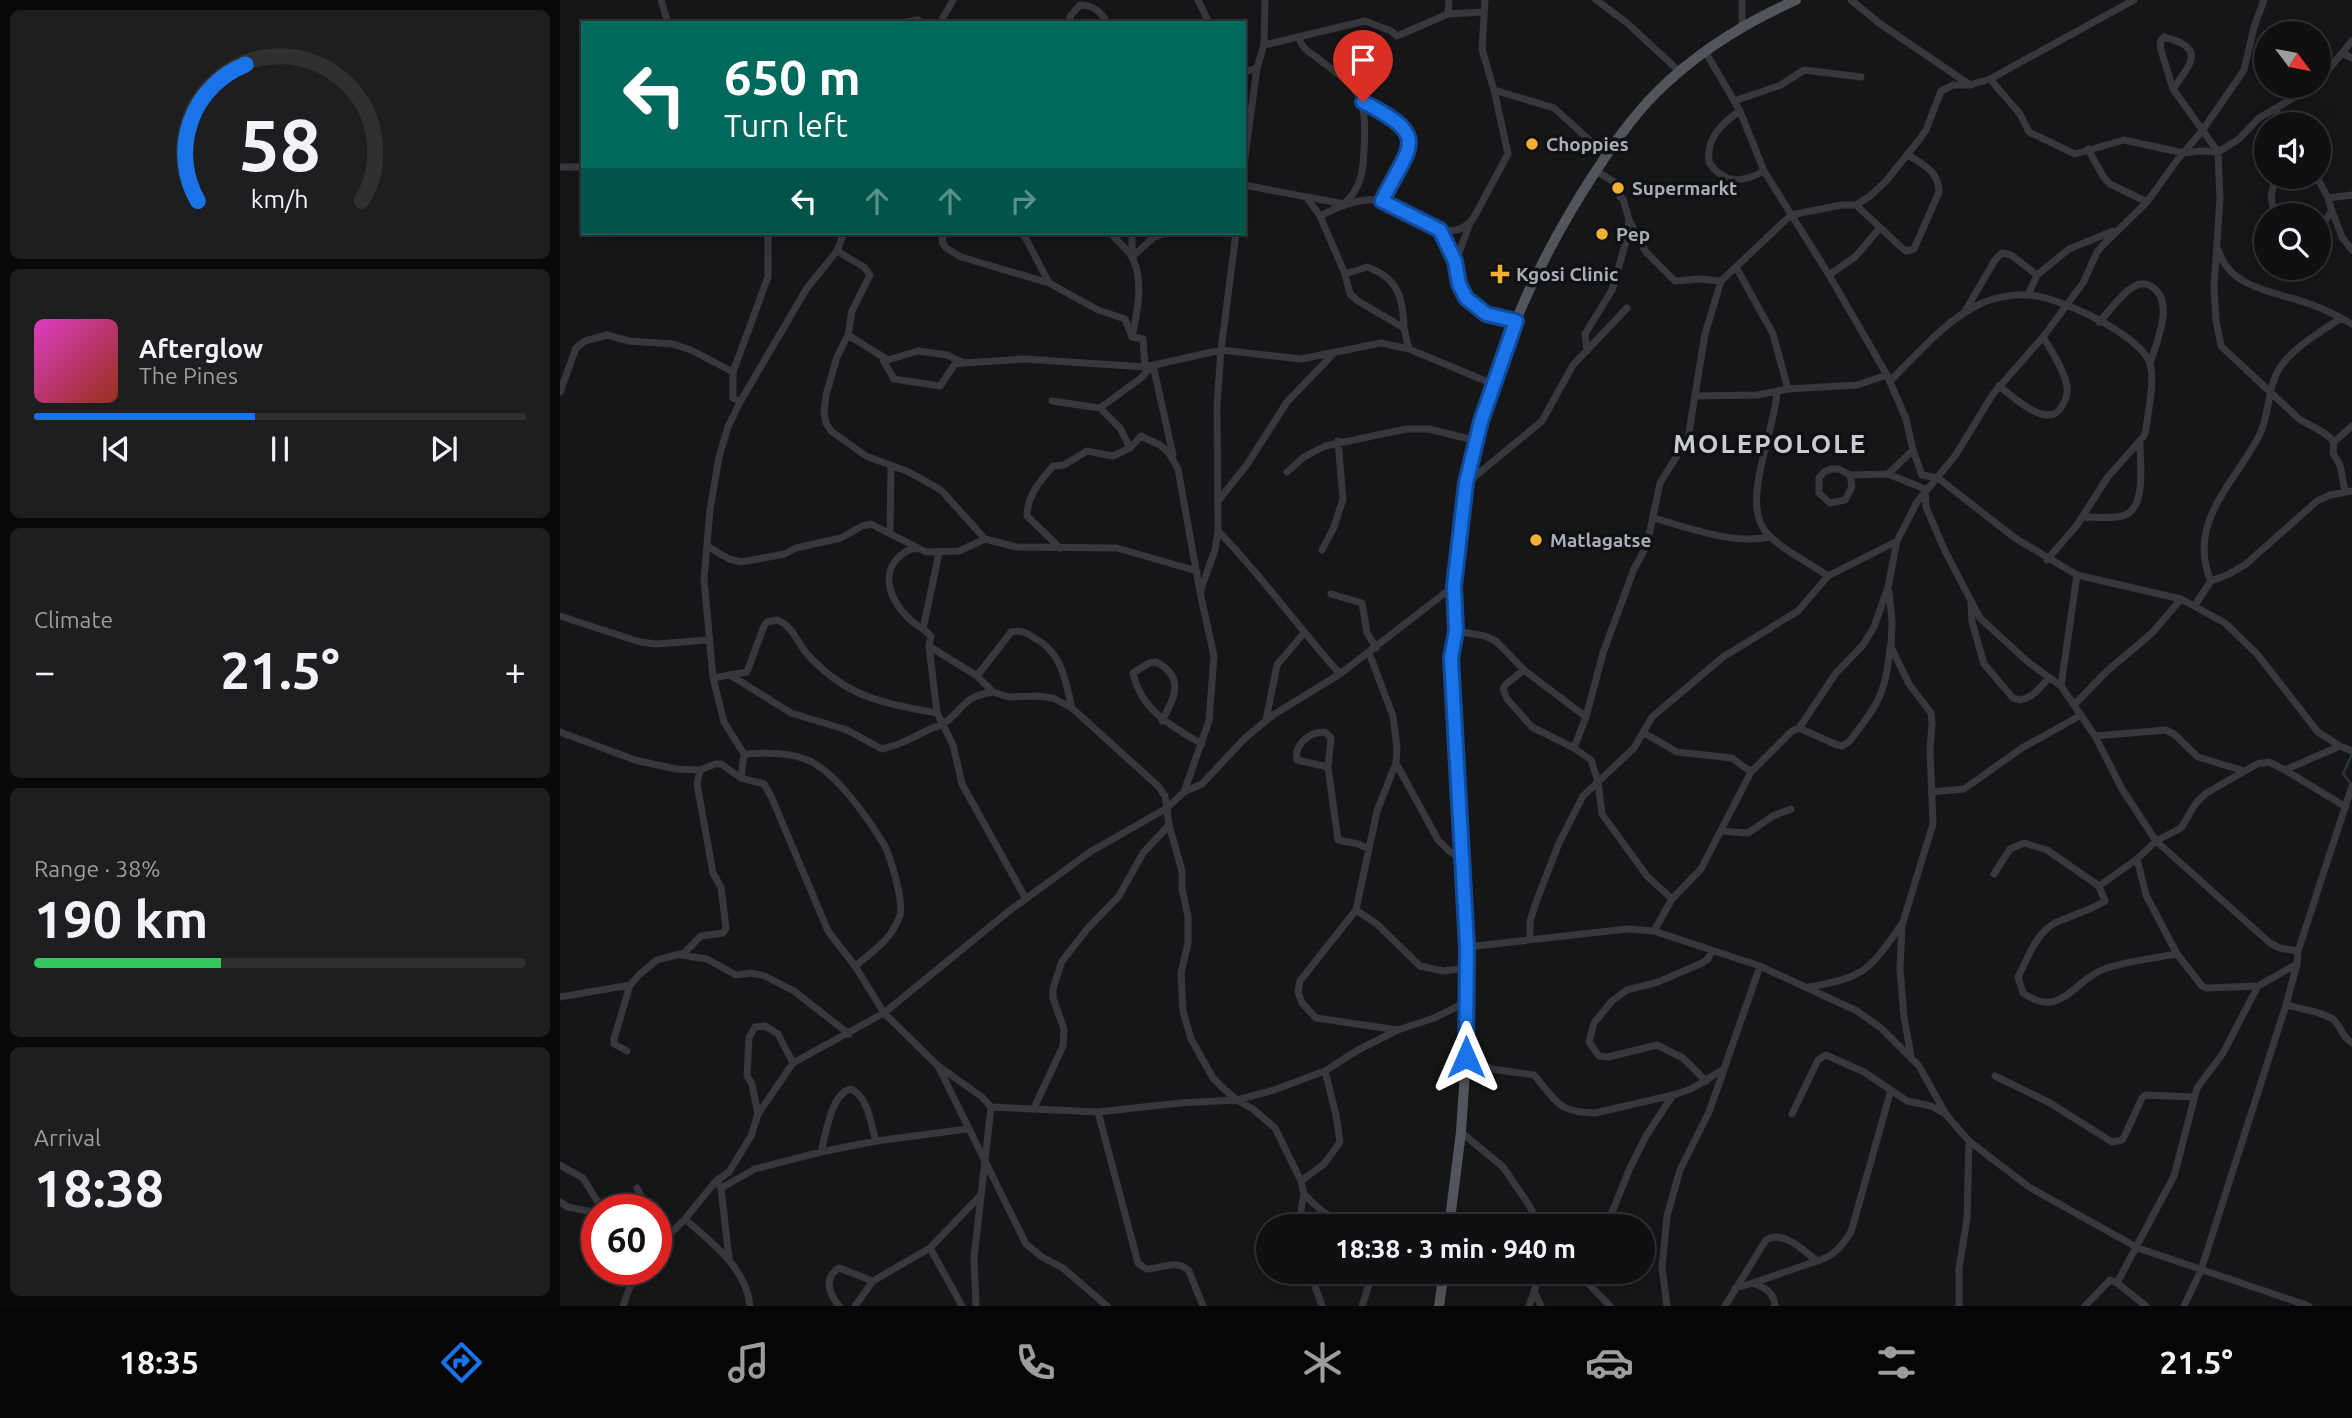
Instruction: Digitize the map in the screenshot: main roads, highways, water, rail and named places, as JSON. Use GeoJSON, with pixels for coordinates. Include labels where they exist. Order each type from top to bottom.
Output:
{"type":"FeatureCollection","features":[{"type":"Feature","properties":{"kind":"main road"},"geometry":{"type":"LineString","coordinates":[[1451,1214],[1461,1132],[1467,1002],[1467,947],[1451,658],[1456,631],[1454,586],[1466,483],[1493,384],[1516,321],[1549,248],[1606,155],[1644,106],[1705,51],[1742,25],[1796,0]]}},
{"type":"Feature","properties":{"kind":"main road"},"geometry":{"type":"LineString","coordinates":[[1439,1306],[1442,1284]]}},
{"type":"Feature","properties":{"kind":"waterway"},"geometry":{"type":"LineString","coordinates":[[2352,754],[2343,774],[2352,785]]}},
{"type":"Feature","properties":{"kind":"place","name":"Choppies"},"geometry":{"type":"Point","coordinates":[1532,144]}},
{"type":"Feature","properties":{"kind":"place","name":"Supermarkt"},"geometry":{"type":"Point","coordinates":[1618,188]}},
{"type":"Feature","properties":{"kind":"place","name":"Pep"},"geometry":{"type":"Point","coordinates":[1602,234]}},
{"type":"Feature","properties":{"kind":"place","name":"Kgosi Clinic"},"geometry":{"type":"Point","coordinates":[1500,274]}},
{"type":"Feature","properties":{"kind":"place","name":"Matlagatse"},"geometry":{"type":"Point","coordinates":[1536,540]}},
{"type":"Feature","properties":{"kind":"district","name":"MOLEPOLOLE"},"geometry":{"type":"Point","coordinates":[1770,444]}}]}
